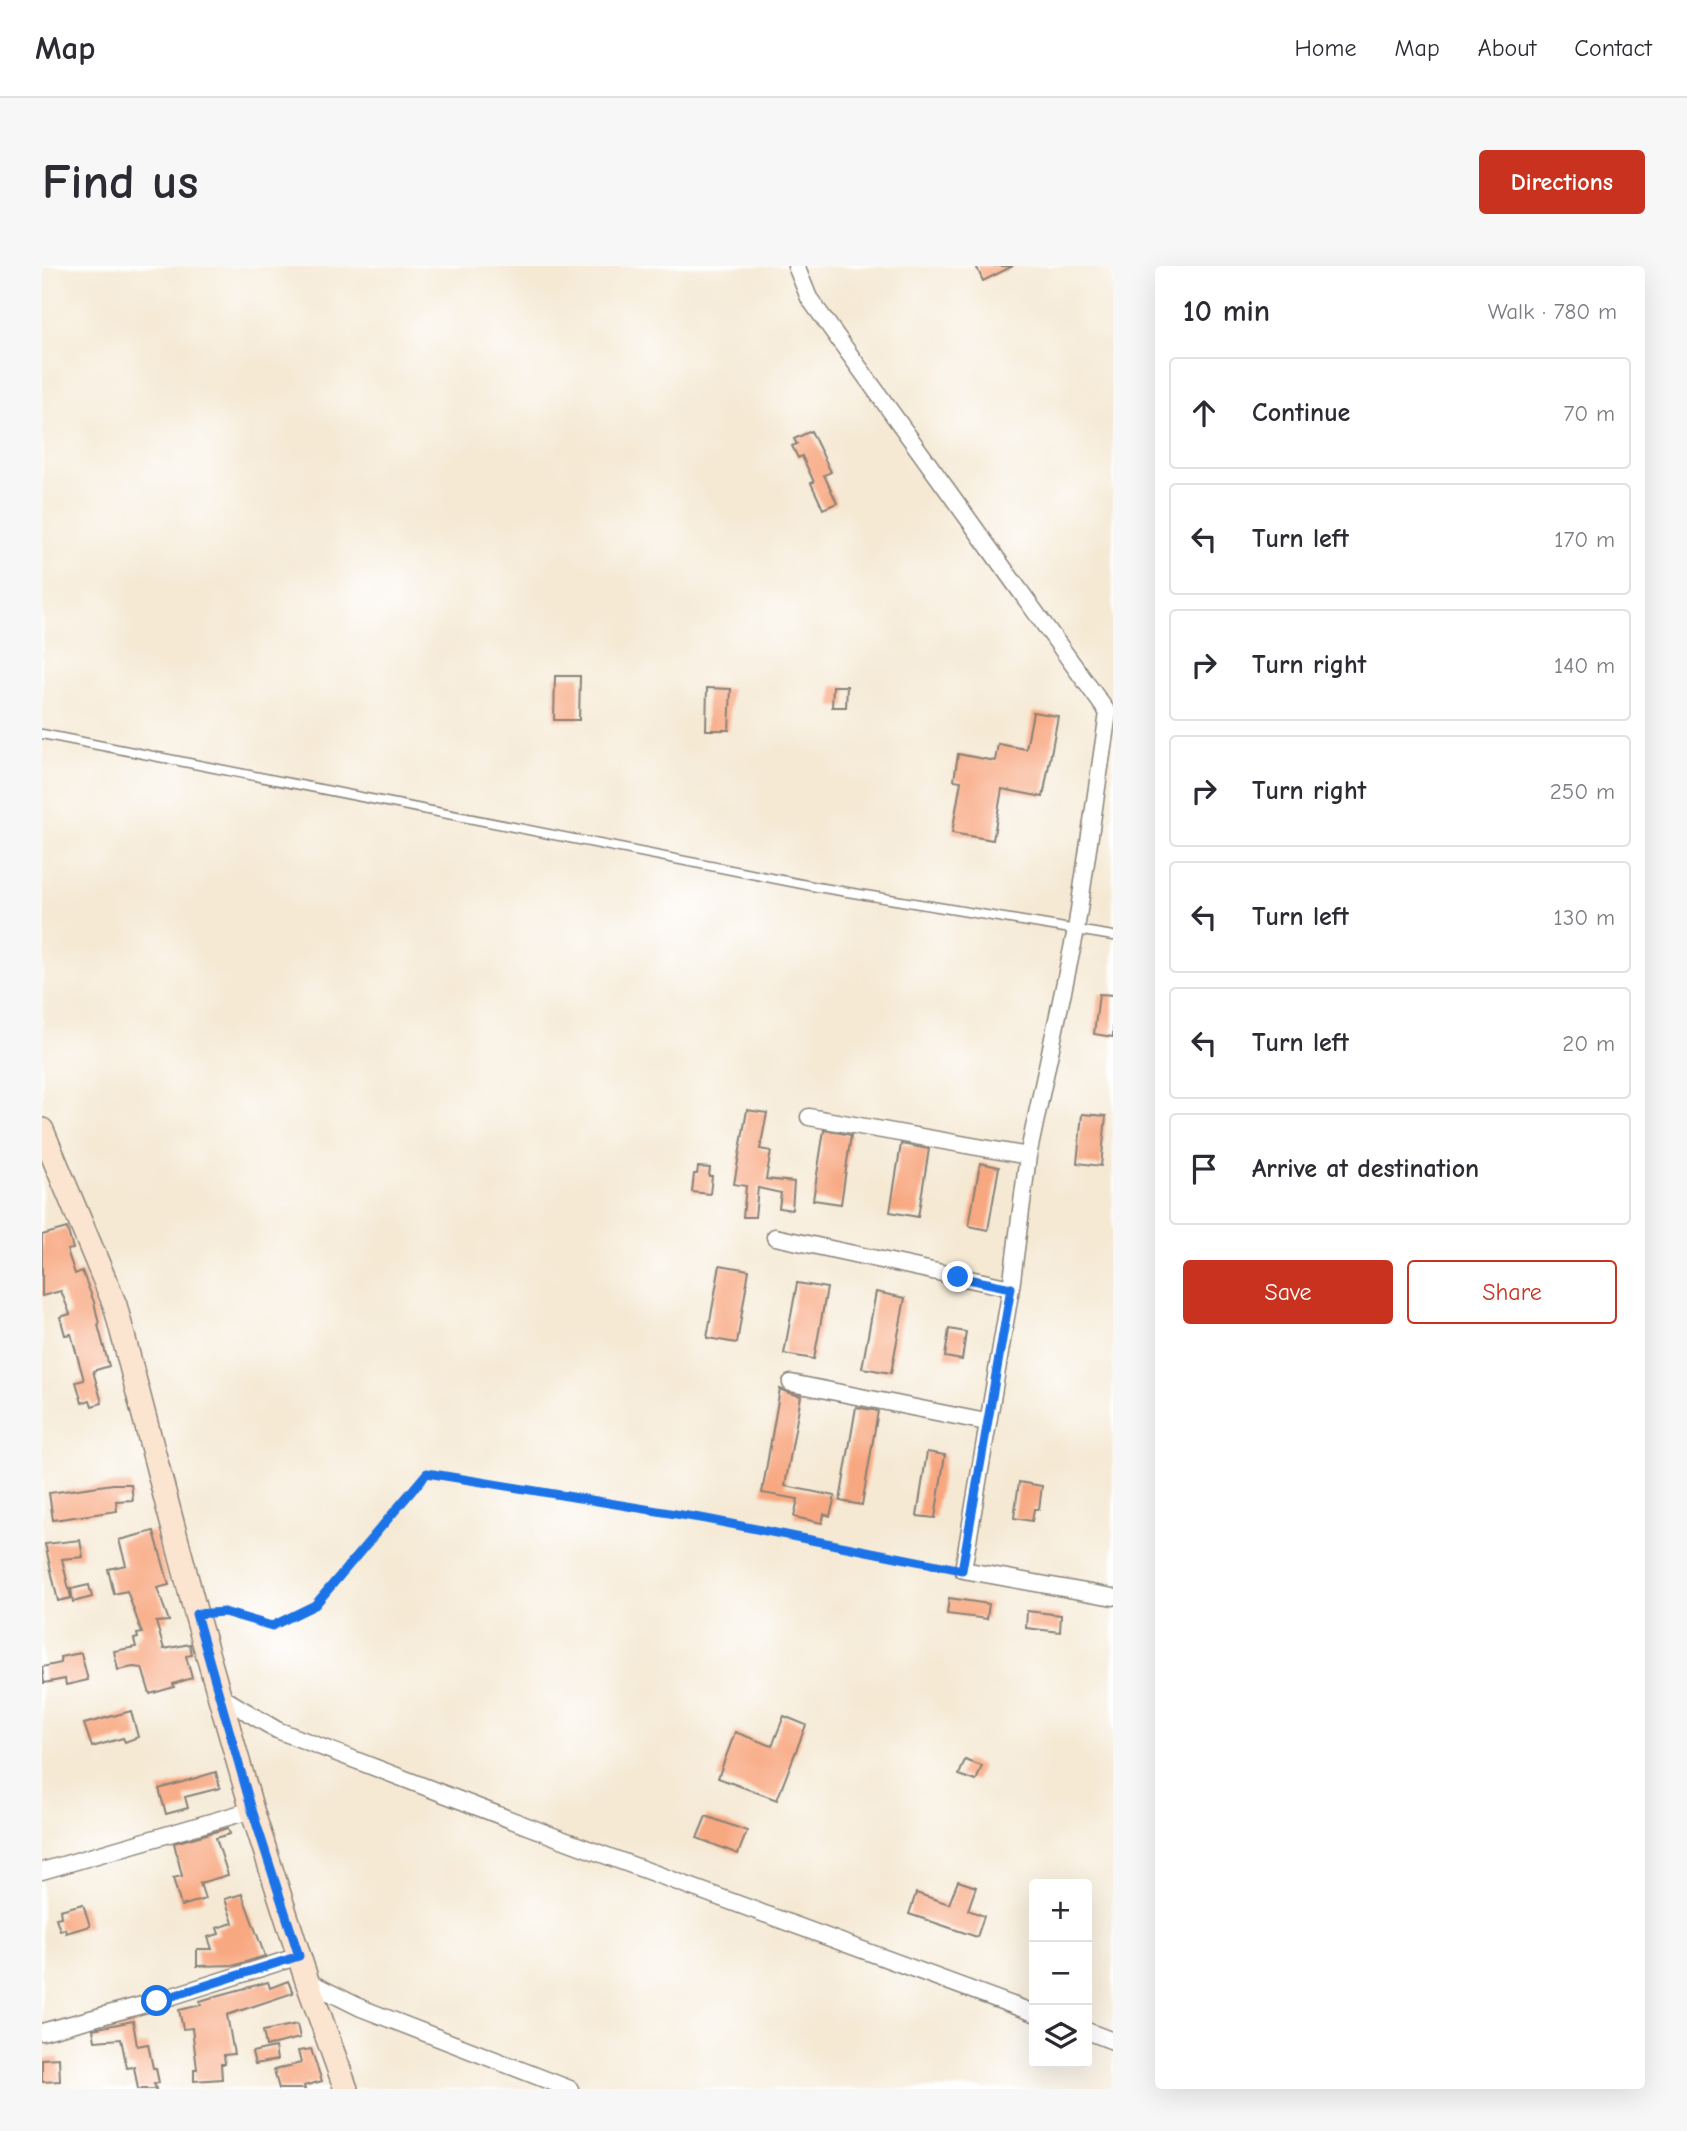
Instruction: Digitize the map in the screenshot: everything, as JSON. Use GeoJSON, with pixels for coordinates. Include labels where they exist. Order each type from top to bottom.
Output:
{"type":"FeatureCollection","features":[{"type":"Feature","properties":{"kind":"main road"},"geometry":{"type":"LineString","coordinates":[[42,1130],[115,1305],[196,1614],[252,1810],[307,1981],[346,2089]]}},
{"type":"Feature","properties":{"kind":"street"},"geometry":{"type":"LineString","coordinates":[[796,266],[808,298],[1108,713],[1076,930],[1027,1156],[1011,1288],[962,1570],[1113,1597]]}},
{"type":"Feature","properties":{"kind":"street"},"geometry":{"type":"LineString","coordinates":[[808,1117],[1027,1156]]}},
{"type":"Feature","properties":{"kind":"street"},"geometry":{"type":"LineString","coordinates":[[775,1237],[1011,1288]]}},
{"type":"Feature","properties":{"kind":"street"},"geometry":{"type":"LineString","coordinates":[[790,1384],[986,1422]]}},
{"type":"Feature","properties":{"kind":"street"},"geometry":{"type":"LineString","coordinates":[[220,1696],[276,1730],[587,1849],[1029,2011]]}},
{"type":"Feature","properties":{"kind":"street"},"geometry":{"type":"LineString","coordinates":[[42,1871],[252,1810]]}},
{"type":"Feature","properties":{"kind":"street"},"geometry":{"type":"LineString","coordinates":[[42,2032],[157,2001],[299,1956]]}},
{"type":"Feature","properties":{"kind":"street"},"geometry":{"type":"LineString","coordinates":[[307,1981],[361,2008],[570,2089]]}},
{"type":"Feature","properties":{"kind":"street"},"geometry":{"type":"LineString","coordinates":[[1092,2033],[1113,2040]]}},
{"type":"Feature","properties":{"kind":"lane"},"geometry":{"type":"LineString","coordinates":[[42,734],[817,887],[1113,936]]}},
{"type":"Feature","properties":{"kind":"path"},"geometry":{"type":"LineString","coordinates":[[196,1614],[224,1612],[272,1626],[315,1605],[427,1473],[706,1519],[962,1570]]}},
{"type":"Feature","properties":{"kind":"building"},"geometry":{"type":"Polygon","coordinates":[[[976,266],[1013,266],[983,281],[976,266]]]}},
{"type":"Feature","properties":{"kind":"building"},"geometry":{"type":"Polygon","coordinates":[[[811,431],[831,472],[824,475],[837,503],[823,509],[802,456],[798,458],[792,446],[797,444],[794,439],[811,431]]]}},
{"type":"Feature","properties":{"kind":"building"},"geometry":{"type":"Polygon","coordinates":[[[555,676],[580,676],[579,720],[554,720],[555,676]]]}},
{"type":"Feature","properties":{"kind":"building"},"geometry":{"type":"Polygon","coordinates":[[[833,686],[847,686],[846,707],[832,707],[833,686]]]}},
{"type":"Feature","properties":{"kind":"building"},"geometry":{"type":"Polygon","coordinates":[[[707,688],[731,689],[729,730],[706,730],[707,688]]]}},
{"type":"Feature","properties":{"kind":"building"},"geometry":{"type":"Polygon","coordinates":[[[1033,712],[1058,716],[1043,797],[1002,789],[993,840],[952,833],[961,781],[954,780],[958,754],[995,761],[998,744],[1026,749],[1033,712]]]}},
{"type":"Feature","properties":{"kind":"building"},"geometry":{"type":"Polygon","coordinates":[[[1099,994],[1113,995],[1113,1037],[1094,1034],[1099,994]]]}},
{"type":"Feature","properties":{"kind":"building"},"geometry":{"type":"Polygon","coordinates":[[[747,1110],[767,1113],[760,1149],[771,1151],[766,1179],[794,1182],[792,1210],[779,1208],[781,1193],[758,1188],[755,1217],[743,1217],[746,1186],[734,1184],[747,1110]]]}},
{"type":"Feature","properties":{"kind":"building"},"geometry":{"type":"Polygon","coordinates":[[[1082,1114],[1106,1116],[1101,1166],[1077,1163],[1082,1114]]]}},
{"type":"Feature","properties":{"kind":"building"},"geometry":{"type":"Polygon","coordinates":[[[824,1130],[851,1135],[841,1204],[813,1200],[824,1130]]]}},
{"type":"Feature","properties":{"kind":"building"},"geometry":{"type":"Polygon","coordinates":[[[901,1144],[929,1149],[918,1217],[890,1212],[901,1144]]]}},
{"type":"Feature","properties":{"kind":"building"},"geometry":{"type":"Polygon","coordinates":[[[980,1163],[999,1167],[988,1230],[969,1226],[980,1163]]]}},
{"type":"Feature","properties":{"kind":"building"},"geometry":{"type":"Polygon","coordinates":[[[698,1167],[710,1168],[710,1194],[692,1192],[694,1174],[697,1174],[698,1167]]]}},
{"type":"Feature","properties":{"kind":"building"},"geometry":{"type":"Polygon","coordinates":[[[67,1228],[73,1249],[67,1250],[75,1274],[82,1271],[94,1302],[109,1366],[93,1371],[102,1403],[92,1406],[90,1400],[82,1403],[76,1382],[84,1380],[71,1334],[65,1335],[60,1317],[70,1314],[61,1291],[42,1296],[42,1235],[67,1228]]]}},
{"type":"Feature","properties":{"kind":"building"},"geometry":{"type":"Polygon","coordinates":[[[720,1265],[749,1270],[737,1343],[707,1338],[720,1265]]]}},
{"type":"Feature","properties":{"kind":"building"},"geometry":{"type":"Polygon","coordinates":[[[797,1283],[827,1288],[814,1359],[784,1354],[797,1283]]]}},
{"type":"Feature","properties":{"kind":"building"},"geometry":{"type":"Polygon","coordinates":[[[876,1292],[905,1298],[891,1373],[862,1368],[876,1292]]]}},
{"type":"Feature","properties":{"kind":"building"},"geometry":{"type":"Polygon","coordinates":[[[949,1329],[966,1332],[962,1360],[945,1357],[949,1329]]]}},
{"type":"Feature","properties":{"kind":"building"},"geometry":{"type":"Polygon","coordinates":[[[780,1389],[801,1396],[785,1486],[835,1496],[830,1516],[824,1514],[822,1523],[794,1517],[798,1499],[762,1493],[780,1389]]]}},
{"type":"Feature","properties":{"kind":"building"},"geometry":{"type":"Polygon","coordinates":[[[856,1407],[878,1411],[862,1505],[840,1501],[856,1407]]]}},
{"type":"Feature","properties":{"kind":"building"},"geometry":{"type":"Polygon","coordinates":[[[927,1452],[945,1455],[935,1518],[917,1516],[927,1452]]]}},
{"type":"Feature","properties":{"kind":"building"},"geometry":{"type":"Polygon","coordinates":[[[1019,1482],[1042,1486],[1039,1509],[1034,1509],[1032,1521],[1014,1518],[1019,1482]]]}},
{"type":"Feature","properties":{"kind":"building"},"geometry":{"type":"Polygon","coordinates":[[[131,1484],[133,1500],[116,1501],[117,1511],[53,1520],[49,1493],[131,1484]]]}},
{"type":"Feature","properties":{"kind":"building"},"geometry":{"type":"Polygon","coordinates":[[[154,1531],[169,1585],[157,1588],[169,1621],[156,1622],[164,1649],[190,1644],[192,1655],[186,1656],[192,1678],[150,1694],[142,1668],[118,1670],[114,1651],[136,1647],[134,1639],[138,1638],[137,1634],[142,1633],[127,1591],[114,1594],[108,1569],[126,1565],[119,1540],[154,1531]]]}},
{"type":"Feature","properties":{"kind":"building"},"geometry":{"type":"Polygon","coordinates":[[[80,1540],[83,1557],[62,1559],[71,1598],[58,1601],[45,1544],[80,1540]]]}},
{"type":"Feature","properties":{"kind":"building"},"geometry":{"type":"Polygon","coordinates":[[[89,1585],[92,1597],[73,1602],[71,1589],[89,1585]]]}},
{"type":"Feature","properties":{"kind":"building"},"geometry":{"type":"Polygon","coordinates":[[[949,1598],[989,1604],[987,1619],[947,1614],[949,1598]]]}},
{"type":"Feature","properties":{"kind":"building"},"geometry":{"type":"Polygon","coordinates":[[[1027,1611],[1061,1615],[1060,1632],[1026,1628],[1027,1611]]]}},
{"type":"Feature","properties":{"kind":"building"},"geometry":{"type":"Polygon","coordinates":[[[81,1653],[88,1680],[66,1685],[65,1679],[44,1683],[42,1667],[61,1663],[60,1657],[81,1653]]]}},
{"type":"Feature","properties":{"kind":"building"},"geometry":{"type":"Polygon","coordinates":[[[131,1711],[138,1737],[125,1742],[123,1738],[92,1747],[84,1724],[131,1711]]]}},
{"type":"Feature","properties":{"kind":"building"},"geometry":{"type":"Polygon","coordinates":[[[784,1716],[806,1725],[777,1800],[718,1778],[735,1732],[772,1746],[784,1716]]]}},
{"type":"Feature","properties":{"kind":"building"},"geometry":{"type":"Polygon","coordinates":[[[965,1760],[982,1766],[976,1781],[959,1775],[965,1760]]]}},
{"type":"Feature","properties":{"kind":"building"},"geometry":{"type":"Polygon","coordinates":[[[216,1772],[220,1788],[185,1797],[188,1808],[166,1814],[159,1789],[216,1772]]]}},
{"type":"Feature","properties":{"kind":"building"},"geometry":{"type":"Polygon","coordinates":[[[706,1816],[747,1831],[738,1854],[697,1838],[706,1816]]]}},
{"type":"Feature","properties":{"kind":"building"},"geometry":{"type":"Polygon","coordinates":[[[228,1828],[230,1834],[216,1838],[228,1875],[200,1883],[205,1899],[181,1906],[173,1878],[182,1876],[174,1843],[228,1828]]]}},
{"type":"Feature","properties":{"kind":"building"},"geometry":{"type":"Polygon","coordinates":[[[958,1881],[976,1887],[968,1910],[984,1916],[977,1937],[909,1914],[916,1893],[949,1904],[958,1881]]]}},
{"type":"Feature","properties":{"kind":"building"},"geometry":{"type":"Polygon","coordinates":[[[242,1894],[265,1956],[236,1965],[197,1966],[197,1949],[212,1949],[208,1937],[219,1934],[217,1928],[233,1923],[225,1899],[242,1894]]]}},
{"type":"Feature","properties":{"kind":"building"},"geometry":{"type":"Polygon","coordinates":[[[83,1904],[90,1926],[66,1933],[65,1929],[60,1930],[56,1918],[61,1917],[60,1910],[83,1904]]]}},
{"type":"Feature","properties":{"kind":"building"},"geometry":{"type":"Polygon","coordinates":[[[288,1981],[293,1993],[227,2015],[234,2054],[224,2055],[225,2064],[221,2064],[222,2079],[194,2081],[194,2069],[197,2069],[192,2028],[183,2029],[179,2010],[201,2005],[200,2001],[268,1982],[270,1988],[288,1981]]]}},
{"type":"Feature","properties":{"kind":"building"},"geometry":{"type":"Polygon","coordinates":[[[133,2021],[137,2046],[148,2044],[159,2083],[154,2084],[156,2089],[138,2089],[134,2067],[127,2068],[121,2039],[95,2041],[93,2029],[133,2021]]]}},
{"type":"Feature","properties":{"kind":"building"},"geometry":{"type":"Polygon","coordinates":[[[297,2024],[300,2038],[266,2046],[263,2031],[297,2024]]]}},
{"type":"Feature","properties":{"kind":"building"},"geometry":{"type":"Polygon","coordinates":[[[275,2047],[277,2060],[255,2064],[252,2052],[275,2047]]]}},
{"type":"Feature","properties":{"kind":"building"},"geometry":{"type":"Polygon","coordinates":[[[311,2049],[322,2081],[304,2086],[305,2089],[279,2089],[274,2070],[301,2063],[298,2051],[311,2049]]]}},
{"type":"Feature","properties":{"kind":"building"},"geometry":{"type":"Polygon","coordinates":[[[59,2058],[60,2081],[42,2082],[42,2059],[59,2058]]]}},
{"type":"Feature","properties":{"kind":"route"},"geometry":{"type":"LineString","coordinates":[[157,2001],[299,1956],[252,1810],[196,1614],[224,1612],[272,1626],[315,1605],[427,1473],[706,1519],[962,1570],[1011,1288],[958,1277]]}}]}
